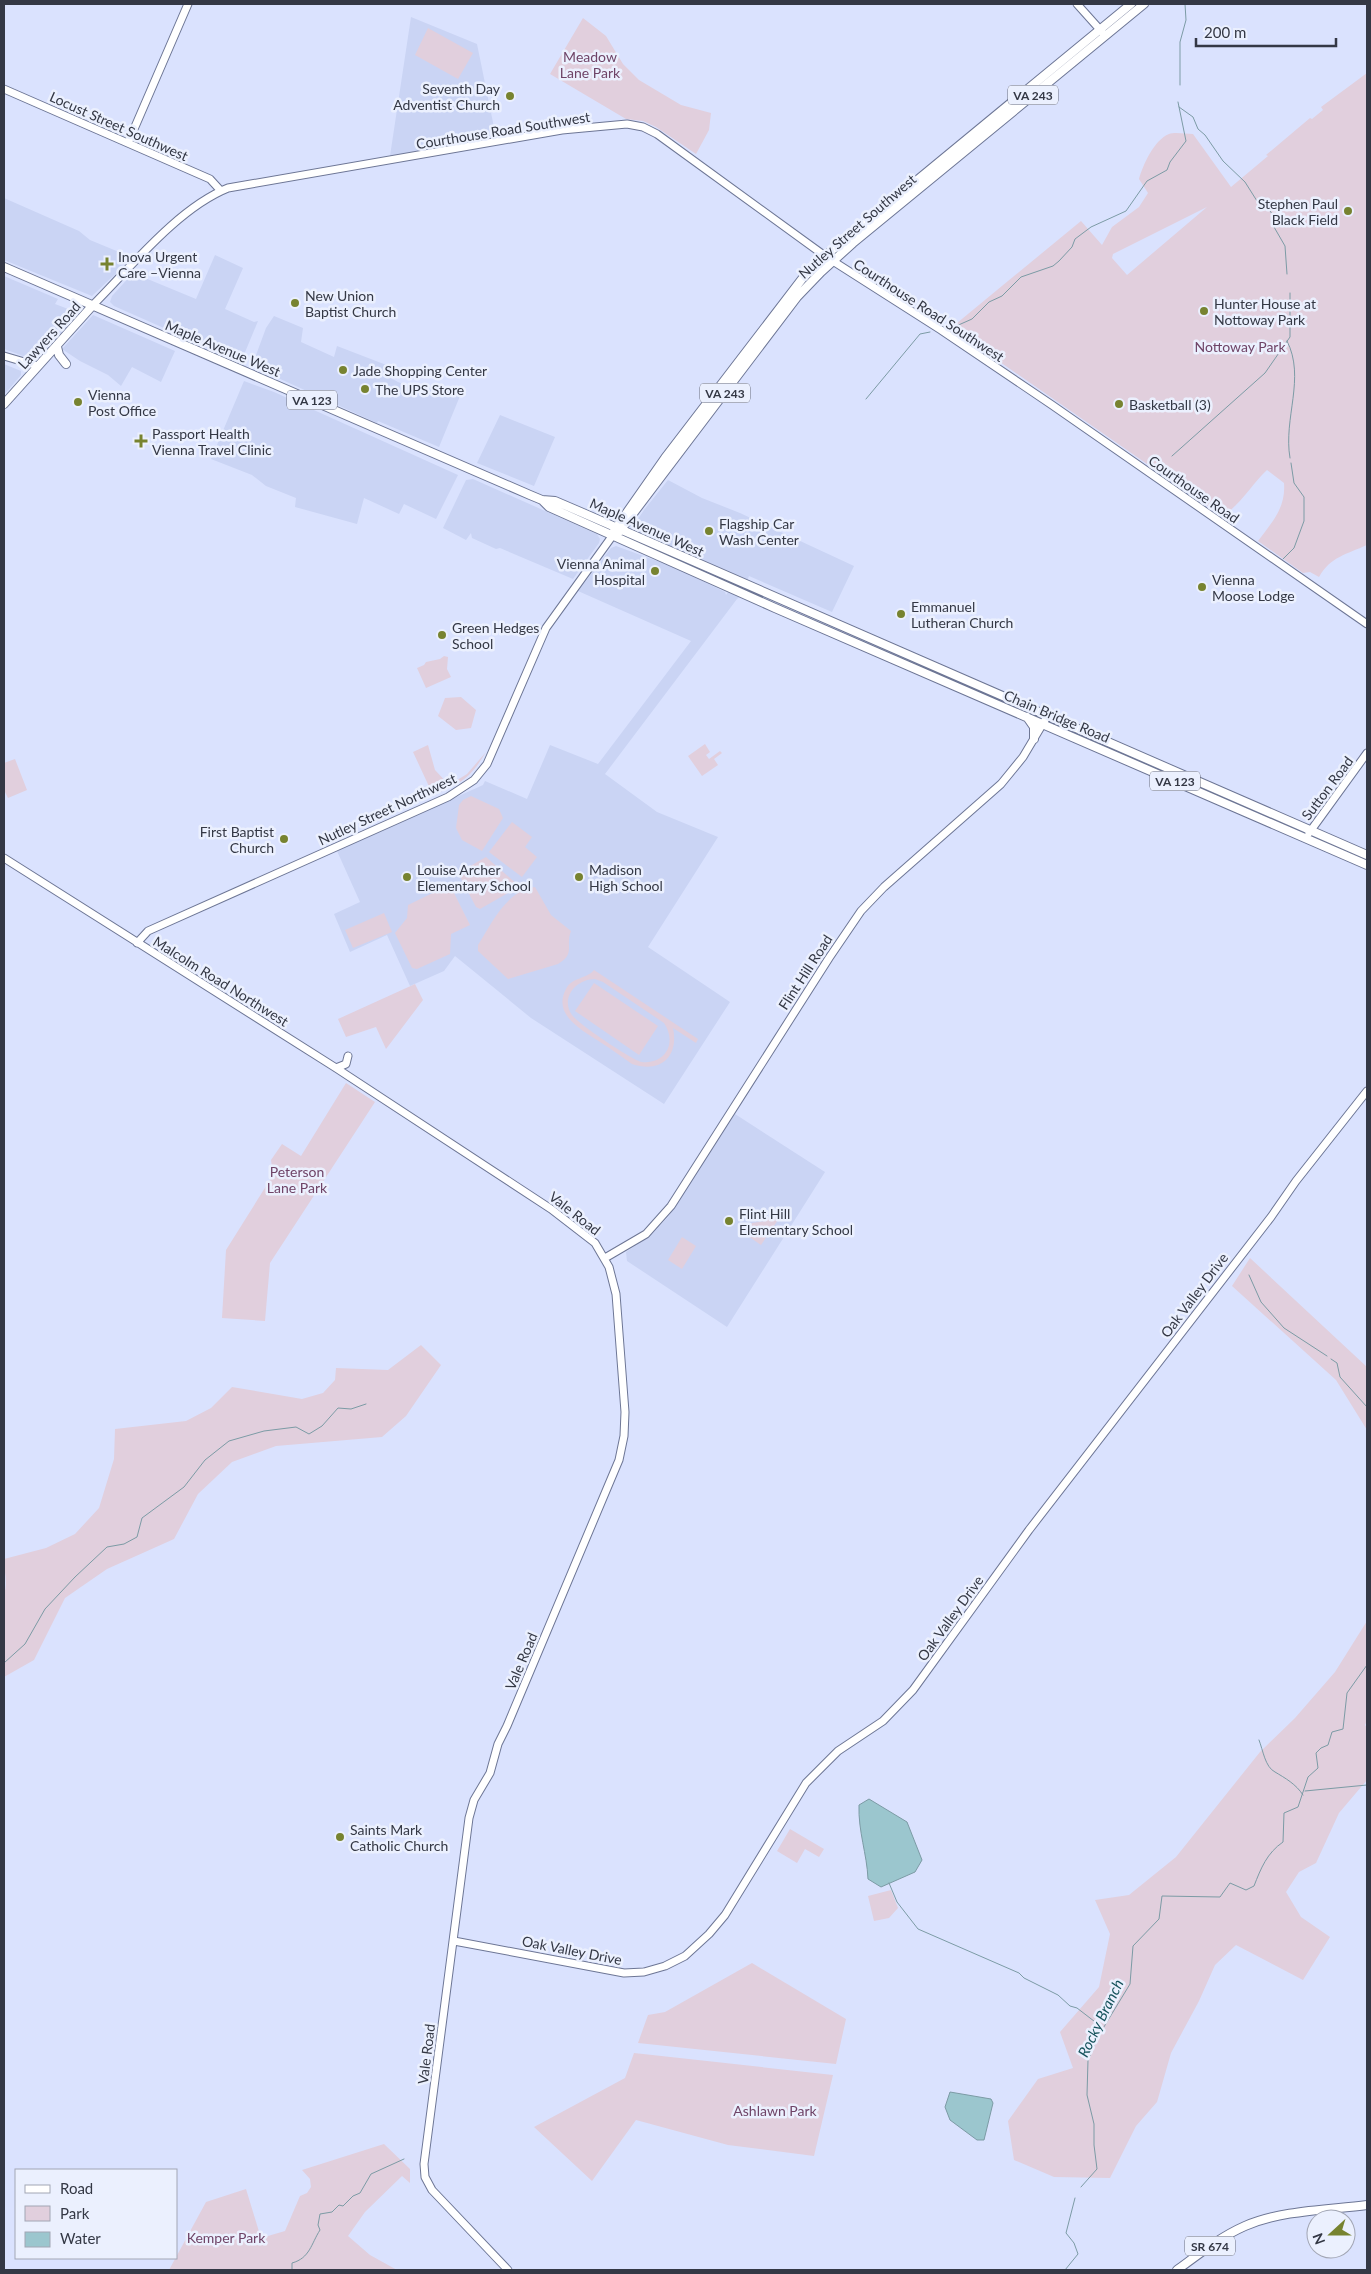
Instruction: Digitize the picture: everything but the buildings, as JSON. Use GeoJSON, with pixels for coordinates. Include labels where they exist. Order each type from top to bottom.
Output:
{"type":"FeatureCollection","features":[{"type":"Feature","properties":{"kind":"main road","name":"Nutley Street Southwest"},"geometry":{"type":"LineString","coordinates":[[613,535],[808,284],[832,261],[1102,33],[1131,4]]}},
{"type":"Feature","properties":{"kind":"main road","name":"Nutley Street Southwest"},"geometry":{"type":"LineString","coordinates":[[619,529],[782,302],[825,256],[1102,33],[1144,4]]}},
{"type":"Feature","properties":{"kind":"main road","name":"Maple Avenue West"},"geometry":{"type":"LineString","coordinates":[[4,266],[542,500],[555,501],[741,583]]}},
{"type":"Feature","properties":{"kind":"main road","name":"Lawyers Road"},"geometry":{"type":"LineString","coordinates":[[4,404],[93,305]]}},
{"type":"Feature","properties":{"kind":"main road"},"geometry":{"type":"LineString","coordinates":[[57,347],[58,355],[66,364]]}},
{"type":"Feature","properties":{"kind":"main road","name":"Maple Avenue West"},"geometry":{"type":"LineString","coordinates":[[542,500],[549,507],[736,591]]}},
{"type":"Feature","properties":{"kind":"main road","name":"Chain Bridge Road"},"geometry":{"type":"LineString","coordinates":[[741,583],[1367,855]]}},
{"type":"Feature","properties":{"kind":"main road","name":"Chain Bridge Road"},"geometry":{"type":"LineString","coordinates":[[736,591],[1367,865]]}},
{"type":"Feature","properties":{"kind":"main road"},"geometry":{"type":"LineString","coordinates":[[1025,715],[1034,727],[1034,739]]}},
{"type":"Feature","properties":{"kind":"main road","name":"SR 674"},"geometry":{"type":"LineString","coordinates":[[1177,2270],[1214,2244],[1248,2225],[1278,2216],[1367,2206]]}},
{"type":"Feature","properties":{"kind":"street"},"geometry":{"type":"LineString","coordinates":[[128,143],[188,4]]}},
{"type":"Feature","properties":{"kind":"street"},"geometry":{"type":"LineString","coordinates":[[1076,4],[1102,33]]}},
{"type":"Feature","properties":{"kind":"street","name":"Locust Street Southwest"},"geometry":{"type":"LineString","coordinates":[[4,89],[210,179],[221,191]]}},
{"type":"Feature","properties":{"kind":"street","name":"Courthouse Road Southwest"},"geometry":{"type":"LineString","coordinates":[[93,305],[156,241],[192,208],[221,191],[297,175],[415,157],[562,130],[635,125],[657,134],[832,261],[941,330],[1007,376]]}},
{"type":"Feature","properties":{"kind":"street"},"geometry":{"type":"LineString","coordinates":[[4,356],[38,366]]}},
{"type":"Feature","properties":{"kind":"street","name":"Courthouse Road"},"geometry":{"type":"LineString","coordinates":[[1007,376],[1367,624]]}},
{"type":"Feature","properties":{"kind":"street","name":"Nutley Street Northwest"},"geometry":{"type":"LineString","coordinates":[[137,943],[148,931],[448,797],[474,780],[487,764],[550,620],[613,535]]}},
{"type":"Feature","properties":{"kind":"street","name":"Flint Hill Road"},"geometry":{"type":"LineString","coordinates":[[605,1258],[646,1234],[671,1206],[861,911],[884,887],[1001,784],[1017,765],[1048,715]]}},
{"type":"Feature","properties":{"kind":"street","name":"Sutton Road"},"geometry":{"type":"LineString","coordinates":[[1306,838],[1367,753]]}},
{"type":"Feature","properties":{"kind":"street","name":"Malcolm Road Northwest"},"geometry":{"type":"LineString","coordinates":[[4,858],[336,1068],[424,1126]]}},
{"type":"Feature","properties":{"kind":"street"},"geometry":{"type":"LineString","coordinates":[[336,1068],[346,1064],[348,1056]]}},
{"type":"Feature","properties":{"kind":"street","name":"Oak Valley Drive"},"geometry":{"type":"LineString","coordinates":[[454,1941],[624,1974],[644,1972],[665,1966],[685,1956],[700,1944],[725,1915],[806,1783],[838,1751],[883,1721],[914,1690],[1029,1530],[1267,1223],[1296,1180],[1367,1091]]}},
{"type":"Feature","properties":{"kind":"street","name":"Vale Road"},"geometry":{"type":"LineString","coordinates":[[424,1126],[567,1220],[594,1243],[605,1258],[613,1276],[616,1294],[625,1412],[623,1444],[615,1470],[498,1744],[493,1766],[472,1806],[462,1862],[454,1941],[424,2170],[428,2183],[437,2197],[508,2270]]}},
{"type":"Feature","properties":{"kind":"shaded area"},"geometry":{"type":"Polygon","coordinates":[[[411,17],[477,44],[496,137],[390,156],[411,17]]]}},
{"type":"Feature","properties":{"kind":"shaded area"},"geometry":{"type":"Polygon","coordinates":[[[4,198],[79,231],[90,240],[119,252],[129,261],[92,296],[4,260],[4,198]]]}},
{"type":"Feature","properties":{"kind":"shaded area"},"geometry":{"type":"Polygon","coordinates":[[[215,255],[243,268],[225,309],[254,322],[258,321],[241,362],[114,306],[110,302],[112,296],[133,273],[196,299],[215,255]]]}},
{"type":"Feature","properties":{"kind":"shaded area"},"geometry":{"type":"Polygon","coordinates":[[[4,276],[58,299],[55,304],[76,312],[72,321],[34,360],[4,349],[4,276]]]}},
{"type":"Feature","properties":{"kind":"shaded area"},"geometry":{"type":"Polygon","coordinates":[[[93,315],[175,351],[161,382],[132,367],[121,386],[108,375],[80,361],[62,349],[93,315]]]}},
{"type":"Feature","properties":{"kind":"shaded area"},"geometry":{"type":"Polygon","coordinates":[[[274,316],[303,328],[301,342],[334,357],[337,346],[389,366],[387,376],[398,382],[428,393],[431,386],[460,396],[439,447],[378,421],[377,423],[252,366],[266,328],[274,316]]]}},
{"type":"Feature","properties":{"kind":"shaded area"},"geometry":{"type":"Polygon","coordinates":[[[4,364],[21,371],[21,375],[4,395],[4,364]]]}},
{"type":"Feature","properties":{"kind":"shaded area"},"geometry":{"type":"Polygon","coordinates":[[[244,381],[274,392],[458,475],[436,519],[404,504],[399,514],[364,498],[357,524],[295,507],[296,498],[266,486],[252,475],[211,459],[244,381]]]}},
{"type":"Feature","properties":{"kind":"shaded area"},"geometry":{"type":"Polygon","coordinates":[[[500,415],[555,437],[534,486],[477,463],[500,415]]]}},
{"type":"Feature","properties":{"kind":"shaded area"},"geometry":{"type":"Polygon","coordinates":[[[473,479],[597,534],[600,539],[599,543],[573,579],[500,548],[496,549],[472,538],[471,533],[466,540],[443,528],[466,480],[473,479]]]}},
{"type":"Feature","properties":{"kind":"shaded area"},"geometry":{"type":"Polygon","coordinates":[[[668,480],[702,498],[740,513],[854,566],[832,612],[749,576],[747,581],[636,532],[634,525],[668,480]]]}},
{"type":"Feature","properties":{"kind":"shaded area","name":"Madison High School"},"geometry":{"type":"Polygon","coordinates":[[[616,546],[666,563],[725,592],[726,595],[728,592],[740,597],[605,774],[657,812],[718,837],[648,947],[730,1002],[664,1104],[531,1018],[455,956],[444,971],[410,986],[387,935],[350,952],[334,914],[360,902],[337,851],[483,785],[485,781],[527,799],[550,745],[598,764],[691,641],[578,591],[611,548],[616,546]]]}},
{"type":"Feature","properties":{"kind":"shaded area","name":"Flint Hill Elementary School"},"geometry":{"type":"Polygon","coordinates":[[[735,1114],[825,1172],[727,1327],[627,1261],[626,1252],[652,1234],[668,1217],[735,1114]]]}},
{"type":"Feature","properties":{"kind":"green space","name":"Meadow Lane Park"},"geometry":{"type":"Polygon","coordinates":[[[583,18],[606,36],[623,64],[639,80],[681,105],[711,113],[709,130],[696,154],[656,127],[643,121],[626,119],[550,74],[583,18]]]}},
{"type":"Feature","properties":{"kind":"green space"},"geometry":{"type":"Polygon","coordinates":[[[428,28],[473,53],[458,79],[415,55],[428,28]]]}},
{"type":"Feature","properties":{"kind":"green space","name":"Nottoway Park"},"geometry":{"type":"Polygon","coordinates":[[[1367,73],[1367,545],[1334,560],[1323,570],[1319,577],[1310,572],[1303,573],[1258,541],[1273,521],[1283,500],[1284,483],[1267,470],[1240,501],[1222,516],[951,328],[1081,221],[1102,245],[1112,227],[1139,207],[1148,193],[1139,179],[1143,167],[1154,147],[1169,134],[1193,134],[1231,187],[1310,118],[1312,119],[1323,110],[1321,107],[1367,73]],[[1207,207],[1113,254],[1112,258],[1127,275],[1207,207]]]}},
{"type":"Feature","properties":{"kind":"green space"},"geometry":{"type":"Polygon","coordinates":[[[444,656],[448,657],[447,669],[451,677],[426,688],[417,668],[426,662],[440,659],[444,656]]]}},
{"type":"Feature","properties":{"kind":"green space"},"geometry":{"type":"Polygon","coordinates":[[[461,697],[476,710],[471,728],[456,730],[438,716],[445,698],[461,697]]]}},
{"type":"Feature","properties":{"kind":"green space"},"geometry":{"type":"Polygon","coordinates":[[[705,744],[710,752],[706,755],[709,759],[720,751],[722,753],[714,759],[718,765],[702,776],[688,756],[705,744]]]}},
{"type":"Feature","properties":{"kind":"green space"},"geometry":{"type":"Polygon","coordinates":[[[428,745],[435,770],[449,785],[467,774],[486,752],[469,775],[451,787],[433,795],[413,752],[428,745]]]}},
{"type":"Feature","properties":{"kind":"green space"},"geometry":{"type":"Polygon","coordinates":[[[15,759],[27,790],[8,798],[4,790],[4,763],[15,759]]]}},
{"type":"Feature","properties":{"kind":"green space"},"geometry":{"type":"Polygon","coordinates":[[[471,796],[499,809],[503,818],[482,851],[462,840],[456,828],[459,805],[463,800],[471,796]]]}},
{"type":"Feature","properties":{"kind":"green space"},"geometry":{"type":"Polygon","coordinates":[[[512,822],[532,837],[525,847],[537,857],[522,877],[489,852],[512,822]]]}},
{"type":"Feature","properties":{"kind":"green space"},"geometry":{"type":"Polygon","coordinates":[[[486,857],[517,884],[508,893],[480,909],[476,907],[458,873],[486,857]]]}},
{"type":"Feature","properties":{"kind":"green space"},"geometry":{"type":"Polygon","coordinates":[[[447,886],[451,887],[470,925],[451,934],[450,954],[417,969],[412,968],[395,933],[407,918],[408,905],[447,886]]]}},
{"type":"Feature","properties":{"kind":"green space"},"geometry":{"type":"Polygon","coordinates":[[[535,887],[551,915],[571,931],[568,953],[558,964],[508,979],[478,951],[478,945],[508,901],[525,889],[535,887]]]}},
{"type":"Feature","properties":{"kind":"green space"},"geometry":{"type":"Polygon","coordinates":[[[384,913],[392,932],[353,948],[345,930],[384,913]]]}},
{"type":"Feature","properties":{"kind":"green space"},"geometry":{"type":"Polygon","coordinates":[[[594,970],[698,1039],[696,1043],[673,1028],[673,1047],[666,1060],[651,1067],[632,1064],[578,1027],[566,1014],[563,1007],[563,998],[566,989],[572,982],[594,970]],[[595,979],[588,980],[576,986],[569,996],[568,1002],[572,1015],[617,1049],[637,1060],[649,1062],[664,1055],[670,1041],[668,1030],[664,1023],[603,982],[595,979]]]}},
{"type":"Feature","properties":{"kind":"green space"},"geometry":{"type":"Polygon","coordinates":[[[594,983],[658,1026],[639,1055],[575,1011],[594,983]]]}},
{"type":"Feature","properties":{"kind":"green space"},"geometry":{"type":"Polygon","coordinates":[[[415,984],[423,1000],[386,1049],[376,1027],[346,1037],[338,1019],[415,984]]]}},
{"type":"Feature","properties":{"kind":"green space","name":"Peterson Lane Park"},"geometry":{"type":"Polygon","coordinates":[[[346,1083],[375,1102],[270,1263],[265,1321],[222,1318],[226,1250],[273,1175],[271,1160],[282,1144],[301,1156],[346,1083]]]}},
{"type":"Feature","properties":{"kind":"green space"},"geometry":{"type":"Polygon","coordinates":[[[777,1210],[781,1212],[778,1216],[780,1217],[761,1245],[745,1234],[752,1223],[766,1221],[772,1212],[774,1214],[777,1210]]]}},
{"type":"Feature","properties":{"kind":"green space"},"geometry":{"type":"Polygon","coordinates":[[[682,1237],[696,1246],[682,1269],[668,1260],[682,1237]]]}},
{"type":"Feature","properties":{"kind":"green space"},"geometry":{"type":"Polygon","coordinates":[[[1250,1258],[1367,1367],[1367,1430],[1336,1380],[1232,1286],[1250,1258]]]}},
{"type":"Feature","properties":{"kind":"green space"},"geometry":{"type":"Polygon","coordinates":[[[421,1345],[441,1365],[406,1416],[382,1437],[276,1446],[232,1462],[198,1494],[174,1539],[107,1569],[65,1598],[34,1660],[4,1677],[4,1594],[6,1581],[4,1559],[46,1548],[75,1534],[99,1508],[114,1459],[115,1429],[186,1421],[211,1408],[232,1387],[302,1399],[323,1393],[335,1380],[336,1368],[388,1370],[421,1345]]]}},
{"type":"Feature","properties":{"kind":"green space"},"geometry":{"type":"Polygon","coordinates":[[[1367,1621],[1367,1721],[1365,1725],[1367,1728],[1367,1780],[1339,1813],[1316,1863],[1299,1872],[1286,1892],[1301,1917],[1330,1937],[1303,1980],[1236,1945],[1215,1965],[1199,2001],[1171,2053],[1157,2102],[1136,2126],[1110,2178],[1054,2177],[1014,2160],[1008,2121],[1038,2079],[1073,2068],[1060,2032],[1099,1987],[1110,1934],[1095,1900],[1129,1895],[1176,1857],[1260,1752],[1295,1718],[1335,1672],[1367,1621]]]}},
{"type":"Feature","properties":{"kind":"green space"},"geometry":{"type":"Polygon","coordinates":[[[790,1829],[824,1849],[819,1857],[805,1849],[797,1863],[777,1851],[790,1829]]]}},
{"type":"Feature","properties":{"kind":"green space"},"geometry":{"type":"Polygon","coordinates":[[[891,1890],[898,1908],[889,1918],[874,1921],[868,1896],[891,1890]]]}},
{"type":"Feature","properties":{"kind":"green space","name":"Ashlawn Park"},"geometry":{"type":"Polygon","coordinates":[[[752,1963],[846,2019],[836,2064],[638,2043],[648,2015],[665,2012],[752,1963]]]}},
{"type":"Feature","properties":{"kind":"green space","name":"Ashlawn Park"},"geometry":{"type":"Polygon","coordinates":[[[634,2053],[833,2075],[814,2156],[728,2145],[636,2120],[592,2181],[534,2127],[625,2078],[634,2053]]]}},
{"type":"Feature","properties":{"kind":"green space","name":"Kemper Park"},"geometry":{"type":"Polygon","coordinates":[[[384,2144],[410,2169],[410,2183],[402,2176],[365,2212],[348,2236],[370,2255],[397,2270],[169,2270],[175,2259],[178,2259],[178,2253],[206,2202],[246,2189],[261,2238],[285,2231],[300,2196],[307,2193],[311,2187],[310,2179],[302,2170],[384,2144]]]}},
{"type":"Feature","properties":{"kind":"water"},"geometry":{"type":"Polygon","coordinates":[[[869,1799],[907,1822],[922,1860],[915,1872],[881,1887],[868,1879],[860,1824],[859,1805],[869,1799]]]}},
{"type":"Feature","properties":{"kind":"water"},"geometry":{"type":"Polygon","coordinates":[[[950,2092],[991,2099],[993,2103],[984,2140],[977,2140],[950,2120],[945,2107],[950,2092]]]}},
{"type":"Feature","properties":{"kind":"waterway"},"geometry":{"type":"LineString","coordinates":[[1180,85],[1180,42],[1186,20],[1185,4]]}},
{"type":"Feature","properties":{"kind":"waterway"},"geometry":{"type":"LineString","coordinates":[[954,327],[972,319],[989,302],[1002,296],[1021,277],[1053,266],[1072,247],[1075,239],[1091,227],[1126,211],[1147,181],[1167,170],[1170,162],[1186,141],[1178,102]]}},
{"type":"Feature","properties":{"kind":"waterway"},"geometry":{"type":"LineString","coordinates":[[1179,107],[1193,117],[1198,129],[1205,135],[1223,161],[1245,182],[1257,201],[1262,201],[1266,205]]}},
{"type":"Feature","properties":{"kind":"waterway"},"geometry":{"type":"LineString","coordinates":[[1270,211],[1273,215],[1274,227],[1285,246],[1287,274]]}},
{"type":"Feature","properties":{"kind":"waterway"},"geometry":{"type":"LineString","coordinates":[[1172,456],[1265,373],[1290,337],[1290,293]]}},
{"type":"Feature","properties":{"kind":"waterway"},"geometry":{"type":"LineString","coordinates":[[866,399],[920,334],[930,332]]}},
{"type":"Feature","properties":{"kind":"waterway"},"geometry":{"type":"LineString","coordinates":[[1287,341],[1294,369],[1289,428],[1290,458]]}},
{"type":"Feature","properties":{"kind":"waterway"},"geometry":{"type":"LineString","coordinates":[[1283,559],[1294,548],[1304,521],[1304,497],[1294,483],[1291,463]]}},
{"type":"Feature","properties":{"kind":"waterway","name":"Rocky Branch"},"geometry":{"type":"LineString","coordinates":[[1249,1275],[1261,1302],[1284,1328],[1327,1356]]}},
{"type":"Feature","properties":{"kind":"waterway","name":"Rocky Branch"},"geometry":{"type":"LineString","coordinates":[[1331,1359],[1337,1363],[1340,1377],[1367,1407]]}},
{"type":"Feature","properties":{"kind":"waterway"},"geometry":{"type":"LineString","coordinates":[[4,1663],[25,1644],[45,1609],[75,1577],[107,1547],[124,1544],[137,1537],[142,1518],[184,1487],[205,1460],[229,1441],[264,1431],[296,1427],[309,1434],[322,1426],[338,1408],[351,1409],[366,1404]]}},
{"type":"Feature","properties":{"kind":"waterway","name":"Rocky Branch"},"geometry":{"type":"LineString","coordinates":[[1081,2187],[1097,2169],[1094,2124],[1087,2095],[1088,2060],[1099,2035],[1130,1984],[1133,1946],[1159,1919],[1162,1896],[1220,1897],[1230,1883],[1246,1890],[1254,1886],[1269,1856],[1283,1842],[1284,1813],[1298,1807],[1308,1777],[1318,1768],[1316,1753],[1328,1745],[1332,1732],[1343,1729],[1347,1693],[1367,1665]]}},
{"type":"Feature","properties":{"kind":"waterway"},"geometry":{"type":"LineString","coordinates":[[1259,1740],[1265,1758],[1272,1770],[1294,1784],[1303,1795]]}},
{"type":"Feature","properties":{"kind":"waterway"},"geometry":{"type":"LineString","coordinates":[[1305,1791],[1367,1785]]}},
{"type":"Feature","properties":{"kind":"waterway"},"geometry":{"type":"LineString","coordinates":[[889,1883],[897,1902],[918,1929],[1019,1973],[1024,1978],[1058,1995],[1070,2006],[1077,2008],[1103,2028]]}},
{"type":"Feature","properties":{"kind":"waterway"},"geometry":{"type":"LineString","coordinates":[[292,2270],[292,2263],[303,2258],[320,2230],[318,2225],[320,2214],[332,2212],[339,2205],[343,2206],[353,2196],[360,2193],[371,2174],[404,2159]]}},
{"type":"Feature","properties":{"kind":"waterway","name":"Rocky Branch"},"geometry":{"type":"LineString","coordinates":[[1065,2270],[1078,2254],[1074,2243],[1066,2233],[1075,2198]]}},
{"type":"Feature","properties":{"kind":"place","name":"Seventh Day Adventist Church"},"geometry":{"type":"Point","coordinates":[510,96]}},
{"type":"Feature","properties":{"kind":"place","name":"Stephen Paul Black Field"},"geometry":{"type":"Point","coordinates":[1348,211]}},
{"type":"Feature","properties":{"kind":"place","name":"Inova Urgent Care –Vienna"},"geometry":{"type":"Point","coordinates":[107,264]}},
{"type":"Feature","properties":{"kind":"place","name":"New Union Baptist Church"},"geometry":{"type":"Point","coordinates":[295,303]}},
{"type":"Feature","properties":{"kind":"place","name":"Hunter House at Nottoway Park"},"geometry":{"type":"Point","coordinates":[1204,311]}},
{"type":"Feature","properties":{"kind":"place","name":"Jade Shopping Center"},"geometry":{"type":"Point","coordinates":[343,370]}},
{"type":"Feature","properties":{"kind":"place","name":"The UPS Store"},"geometry":{"type":"Point","coordinates":[365,389]}},
{"type":"Feature","properties":{"kind":"place","name":"Vienna Post Office"},"geometry":{"type":"Point","coordinates":[78,402]}},
{"type":"Feature","properties":{"kind":"place","name":"Basketball (3)"},"geometry":{"type":"Point","coordinates":[1119,404]}},
{"type":"Feature","properties":{"kind":"place","name":"Passport Health Vienna Travel Clinic"},"geometry":{"type":"Point","coordinates":[141,441]}},
{"type":"Feature","properties":{"kind":"place","name":"Flagship Car Wash Center"},"geometry":{"type":"Point","coordinates":[709,531]}},
{"type":"Feature","properties":{"kind":"place","name":"Vienna Animal Hospital"},"geometry":{"type":"Point","coordinates":[655,571]}},
{"type":"Feature","properties":{"kind":"place","name":"Vienna Moose Lodge"},"geometry":{"type":"Point","coordinates":[1202,587]}},
{"type":"Feature","properties":{"kind":"place","name":"Emmanuel Lutheran Church"},"geometry":{"type":"Point","coordinates":[901,614]}},
{"type":"Feature","properties":{"kind":"place","name":"Green Hedges School"},"geometry":{"type":"Point","coordinates":[442,635]}},
{"type":"Feature","properties":{"kind":"place","name":"First Baptist Church"},"geometry":{"type":"Point","coordinates":[284,839]}},
{"type":"Feature","properties":{"kind":"place","name":"Louise Archer Elementary School"},"geometry":{"type":"Point","coordinates":[407,877]}},
{"type":"Feature","properties":{"kind":"place","name":"Madison High School"},"geometry":{"type":"Point","coordinates":[579,877]}},
{"type":"Feature","properties":{"kind":"place","name":"Flint Hill Elementary School"},"geometry":{"type":"Point","coordinates":[729,1221]}},
{"type":"Feature","properties":{"kind":"place","name":"Saints Mark Catholic Church"},"geometry":{"type":"Point","coordinates":[340,1837]}}]}
